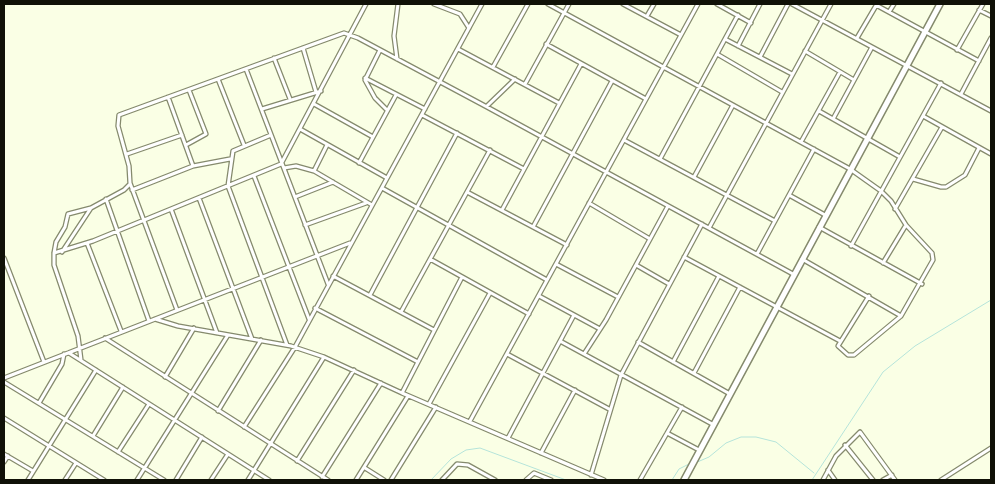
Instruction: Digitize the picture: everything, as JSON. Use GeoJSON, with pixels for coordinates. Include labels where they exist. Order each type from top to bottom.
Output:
{"type":"FeatureCollection","features":[{"type":"Feature","properties":{"kind":"street"},"geometry":{"type":"LineString","coordinates":[[54,254],[171,210],[282,163],[322,91],[366,4]]}},
{"type":"Feature","properties":{"kind":"street"},"geometry":{"type":"LineString","coordinates":[[397,60],[394,36],[398,4]]}},
{"type":"Feature","properties":{"kind":"street"},"geometry":{"type":"LineString","coordinates":[[434,4],[460,14],[469,28]]}},
{"type":"Feature","properties":{"kind":"street"},"geometry":{"type":"LineString","coordinates":[[244,427],[295,347],[482,4]]}},
{"type":"Feature","properties":{"kind":"street"},"geometry":{"type":"LineString","coordinates":[[493,67],[528,4]]}},
{"type":"Feature","properties":{"kind":"street"},"geometry":{"type":"LineString","coordinates":[[548,4],[802,142],[850,169],[881,191],[906,225],[932,253],[931,266],[922,284],[901,316],[854,355],[838,348],[840,341],[868,296]]}},
{"type":"Feature","properties":{"kind":"street"},"geometry":{"type":"LineString","coordinates":[[524,84],[569,4]]}},
{"type":"Feature","properties":{"kind":"street"},"geometry":{"type":"LineString","coordinates":[[623,4],[681,35]]}},
{"type":"Feature","properties":{"kind":"street"},"geometry":{"type":"LineString","coordinates":[[647,16],[654,4]]}},
{"type":"Feature","properties":{"kind":"street"},"geometry":{"type":"LineString","coordinates":[[470,421],[698,4]]}},
{"type":"Feature","properties":{"kind":"street"},"geometry":{"type":"LineString","coordinates":[[717,4],[751,22]]}},
{"type":"Feature","properties":{"kind":"street"},"geometry":{"type":"LineString","coordinates":[[738,46],[760,4]]}},
{"type":"Feature","properties":{"kind":"street"},"geometry":{"type":"LineString","coordinates":[[760,58],[788,4]]}},
{"type":"Feature","properties":{"kind":"street"},"geometry":{"type":"LineString","coordinates":[[792,4],[991,111]]}},
{"type":"Feature","properties":{"kind":"street"},"geometry":{"type":"LineString","coordinates":[[709,228],[831,4]]}},
{"type":"Feature","properties":{"kind":"street"},"geometry":{"type":"LineString","coordinates":[[857,38],[877,4],[978,61]]}},
{"type":"Feature","properties":{"kind":"street"},"geometry":{"type":"LineString","coordinates":[[889,12],[894,4]]}},
{"type":"Feature","properties":{"kind":"street"},"geometry":{"type":"LineString","coordinates":[[684,480],[818,227],[940,4]]}},
{"type":"Feature","properties":{"kind":"street"},"geometry":{"type":"LineString","coordinates":[[957,50],[983,4]]}},
{"type":"Feature","properties":{"kind":"street"},"geometry":{"type":"LineString","coordinates":[[979,10],[991,16]]}},
{"type":"Feature","properties":{"kind":"street"},"geometry":{"type":"LineString","coordinates":[[660,159],[738,15]]}},
{"type":"Feature","properties":{"kind":"street"},"geometry":{"type":"LineString","coordinates":[[177,310],[132,190],[127,154],[118,126],[119,115],[342,33],[351,35],[487,107],[793,274]]}},
{"type":"Feature","properties":{"kind":"street"},"geometry":{"type":"LineString","coordinates":[[961,95],[991,38]]}},
{"type":"Feature","properties":{"kind":"street"},"geometry":{"type":"LineString","coordinates":[[725,39],[792,74]]}},
{"type":"Feature","properties":{"kind":"street"},"geometry":{"type":"LineString","coordinates":[[546,44],[646,99]]}},
{"type":"Feature","properties":{"kind":"street"},"geometry":{"type":"LineString","coordinates":[[833,119],[872,47]]}},
{"type":"Feature","properties":{"kind":"street"},"geometry":{"type":"LineString","coordinates":[[302,48],[316,92]]}},
{"type":"Feature","properties":{"kind":"street"},"geometry":{"type":"LineString","coordinates":[[458,49],[560,103]]}},
{"type":"Feature","properties":{"kind":"street"},"geometry":{"type":"LineString","coordinates":[[365,78],[380,50]]}},
{"type":"Feature","properties":{"kind":"street"},"geometry":{"type":"LineString","coordinates":[[805,51],[854,80]]}},
{"type":"Feature","properties":{"kind":"street"},"geometry":{"type":"LineString","coordinates":[[717,54],[782,92]]}},
{"type":"Feature","properties":{"kind":"street"},"geometry":{"type":"LineString","coordinates":[[274,58],[290,99]]}},
{"type":"Feature","properties":{"kind":"street"},"geometry":{"type":"LineString","coordinates":[[502,210],[581,64]]}},
{"type":"Feature","properties":{"kind":"street"},"geometry":{"type":"LineString","coordinates":[[246,69],[328,285]]}},
{"type":"Feature","properties":{"kind":"street"},"geometry":{"type":"LineString","coordinates":[[802,142],[840,72]]}},
{"type":"Feature","properties":{"kind":"street"},"geometry":{"type":"LineString","coordinates":[[365,78],[425,109]]}},
{"type":"Feature","properties":{"kind":"street"},"geometry":{"type":"LineString","coordinates":[[365,78],[372,94],[388,110]]}},
{"type":"Feature","properties":{"kind":"street"},"geometry":{"type":"LineString","coordinates":[[218,79],[244,145]]}},
{"type":"Feature","properties":{"kind":"street"},"geometry":{"type":"LineString","coordinates":[[487,107],[515,79]]}},
{"type":"Feature","properties":{"kind":"street"},"geometry":{"type":"LineString","coordinates":[[534,227],[612,81]]}},
{"type":"Feature","properties":{"kind":"street"},"geometry":{"type":"LineString","coordinates":[[851,246],[941,83]]}},
{"type":"Feature","properties":{"kind":"street"},"geometry":{"type":"LineString","coordinates":[[186,145],[206,134],[189,90]]}},
{"type":"Feature","properties":{"kind":"street"},"geometry":{"type":"LineString","coordinates":[[262,109],[290,99],[322,91]]}},
{"type":"Feature","properties":{"kind":"street"},"geometry":{"type":"LineString","coordinates":[[359,162],[396,95]]}},
{"type":"Feature","properties":{"kind":"street"},"geometry":{"type":"LineString","coordinates":[[168,97],[193,166]]}},
{"type":"Feature","properties":{"kind":"street"},"geometry":{"type":"LineString","coordinates":[[314,104],[373,137]]}},
{"type":"Feature","properties":{"kind":"street"},"geometry":{"type":"LineString","coordinates":[[694,177],[733,105]]}},
{"type":"Feature","properties":{"kind":"street"},"geometry":{"type":"LineString","coordinates":[[819,111],[900,157]]}},
{"type":"Feature","properties":{"kind":"street"},"geometry":{"type":"LineString","coordinates":[[422,114],[524,169]]}},
{"type":"Feature","properties":{"kind":"street"},"geometry":{"type":"LineString","coordinates":[[923,116],[991,154]]}},
{"type":"Feature","properties":{"kind":"street"},"geometry":{"type":"LineString","coordinates":[[895,209],[942,127]]}},
{"type":"Feature","properties":{"kind":"street"},"geometry":{"type":"LineString","coordinates":[[300,130],[387,178]]}},
{"type":"Feature","properties":{"kind":"street"},"geometry":{"type":"LineString","coordinates":[[370,295],[457,133]]}},
{"type":"Feature","properties":{"kind":"street"},"geometry":{"type":"LineString","coordinates":[[127,154],[182,134]]}},
{"type":"Feature","properties":{"kind":"street"},"geometry":{"type":"LineString","coordinates":[[271,135],[233,151],[230,159],[228,186],[287,345]]}},
{"type":"Feature","properties":{"kind":"street"},"geometry":{"type":"LineString","coordinates":[[624,140],[776,221]]}},
{"type":"Feature","properties":{"kind":"street"},"geometry":{"type":"LineString","coordinates":[[314,171],[327,145]]}},
{"type":"Feature","properties":{"kind":"street"},"geometry":{"type":"LineString","coordinates":[[913,179],[941,188],[946,187],[964,174],[979,148]]}},
{"type":"Feature","properties":{"kind":"street"},"geometry":{"type":"LineString","coordinates":[[757,254],[814,149]]}},
{"type":"Feature","properties":{"kind":"street"},"geometry":{"type":"LineString","coordinates":[[400,312],[490,150]]}},
{"type":"Feature","properties":{"kind":"street"},"geometry":{"type":"LineString","coordinates":[[132,190],[193,166],[230,159]]}},
{"type":"Feature","properties":{"kind":"street"},"geometry":{"type":"LineString","coordinates":[[284,168],[296,166],[314,171],[372,206]]}},
{"type":"Feature","properties":{"kind":"street"},"geometry":{"type":"LineString","coordinates":[[254,176],[310,319]]}},
{"type":"Feature","properties":{"kind":"street"},"geometry":{"type":"LineString","coordinates":[[295,197],[333,182]]}},
{"type":"Feature","properties":{"kind":"street"},"geometry":{"type":"LineString","coordinates":[[81,360],[80,348],[54,265],[56,242],[65,227],[68,214],[91,208],[106,198],[124,190],[130,183]]}},
{"type":"Feature","properties":{"kind":"street"},"geometry":{"type":"LineString","coordinates":[[382,188],[547,280]]}},
{"type":"Feature","properties":{"kind":"street"},"geometry":{"type":"LineString","coordinates":[[467,192],[567,244]]}},
{"type":"Feature","properties":{"kind":"street"},"geometry":{"type":"LineString","coordinates":[[789,195],[825,215]]}},
{"type":"Feature","properties":{"kind":"street"},"geometry":{"type":"LineString","coordinates":[[106,198],[149,321]]}},
{"type":"Feature","properties":{"kind":"street"},"geometry":{"type":"LineString","coordinates":[[199,198],[252,339]]}},
{"type":"Feature","properties":{"kind":"street"},"geometry":{"type":"LineString","coordinates":[[306,225],[367,203]]}},
{"type":"Feature","properties":{"kind":"street"},"geometry":{"type":"LineString","coordinates":[[589,203],[650,239]]}},
{"type":"Feature","properties":{"kind":"street"},"geometry":{"type":"LineString","coordinates":[[584,354],[600,329],[668,206]]}},
{"type":"Feature","properties":{"kind":"street"},"geometry":{"type":"LineString","coordinates":[[62,252],[91,208]]}},
{"type":"Feature","properties":{"kind":"street"},"geometry":{"type":"LineString","coordinates":[[171,210],[217,332]]}},
{"type":"Feature","properties":{"kind":"street"},"geometry":{"type":"LineString","coordinates":[[591,475],[609,409],[621,375],[702,224]]}},
{"type":"Feature","properties":{"kind":"street"},"geometry":{"type":"LineString","coordinates":[[883,263],[906,225]]}},
{"type":"Feature","properties":{"kind":"street"},"geometry":{"type":"LineString","coordinates":[[818,227],[922,284]]}},
{"type":"Feature","properties":{"kind":"street"},"geometry":{"type":"LineString","coordinates":[[87,243],[121,331]]}},
{"type":"Feature","properties":{"kind":"street"},"geometry":{"type":"LineString","coordinates":[[4,378],[121,331],[352,243]]}},
{"type":"Feature","properties":{"kind":"street"},"geometry":{"type":"LineString","coordinates":[[684,257],[840,341]]}},
{"type":"Feature","properties":{"kind":"street"},"geometry":{"type":"LineString","coordinates":[[4,258],[44,362]]}},
{"type":"Feature","properties":{"kind":"street"},"geometry":{"type":"LineString","coordinates":[[430,259],[529,314]]}},
{"type":"Feature","properties":{"kind":"street"},"geometry":{"type":"LineString","coordinates":[[802,259],[901,316]]}},
{"type":"Feature","properties":{"kind":"street"},"geometry":{"type":"LineString","coordinates":[[556,264],[618,297]]}},
{"type":"Feature","properties":{"kind":"street"},"geometry":{"type":"LineString","coordinates":[[636,265],[669,284]]}},
{"type":"Feature","properties":{"kind":"street"},"geometry":{"type":"LineString","coordinates":[[333,276],[434,330]]}},
{"type":"Feature","properties":{"kind":"street"},"geometry":{"type":"LineString","coordinates":[[673,362],[719,276]]}},
{"type":"Feature","properties":{"kind":"street"},"geometry":{"type":"LineString","coordinates":[[402,393],[462,277]]}},
{"type":"Feature","properties":{"kind":"street"},"geometry":{"type":"LineString","coordinates":[[694,373],[740,288]]}},
{"type":"Feature","properties":{"kind":"street"},"geometry":{"type":"LineString","coordinates":[[429,404],[490,293]]}},
{"type":"Feature","properties":{"kind":"street"},"geometry":{"type":"LineString","coordinates":[[539,296],[600,329]]}},
{"type":"Feature","properties":{"kind":"street"},"geometry":{"type":"LineString","coordinates":[[315,308],[418,362]]}},
{"type":"Feature","properties":{"kind":"street"},"geometry":{"type":"LineString","coordinates":[[508,438],[574,315]]}},
{"type":"Feature","properties":{"kind":"street"},"geometry":{"type":"LineString","coordinates":[[155,318],[228,335],[287,345],[324,357],[408,396],[604,480]]}},
{"type":"Feature","properties":{"kind":"street"},"geometry":{"type":"LineString","coordinates":[[164,377],[194,328]]}},
{"type":"Feature","properties":{"kind":"street"},"geometry":{"type":"LineString","coordinates":[[137,480],[228,335]]}},
{"type":"Feature","properties":{"kind":"street"},"geometry":{"type":"LineString","coordinates":[[105,338],[328,480]]}},
{"type":"Feature","properties":{"kind":"street"},"geometry":{"type":"LineString","coordinates":[[218,411],[261,340]]}},
{"type":"Feature","properties":{"kind":"street"},"geometry":{"type":"LineString","coordinates":[[560,341],[714,424]]}},
{"type":"Feature","properties":{"kind":"street"},"geometry":{"type":"LineString","coordinates":[[638,342],[730,394]]}},
{"type":"Feature","properties":{"kind":"street"},"geometry":{"type":"LineString","coordinates":[[66,353],[81,360],[269,480]]}},
{"type":"Feature","properties":{"kind":"street"},"geometry":{"type":"LineString","coordinates":[[39,403],[62,364],[66,353]]}},
{"type":"Feature","properties":{"kind":"street"},"geometry":{"type":"LineString","coordinates":[[507,354],[609,409]]}},
{"type":"Feature","properties":{"kind":"street"},"geometry":{"type":"LineString","coordinates":[[248,480],[324,357]]}},
{"type":"Feature","properties":{"kind":"street"},"geometry":{"type":"LineString","coordinates":[[28,480],[96,370]]}},
{"type":"Feature","properties":{"kind":"street"},"geometry":{"type":"LineString","coordinates":[[297,461],[354,370]]}},
{"type":"Feature","properties":{"kind":"street"},"geometry":{"type":"LineString","coordinates":[[4,383],[164,480]]}},
{"type":"Feature","properties":{"kind":"street"},"geometry":{"type":"LineString","coordinates":[[322,477],[381,383]]}},
{"type":"Feature","properties":{"kind":"street"},"geometry":{"type":"LineString","coordinates":[[93,436],[123,387]]}},
{"type":"Feature","properties":{"kind":"street"},"geometry":{"type":"LineString","coordinates":[[541,453],[574,390]]}},
{"type":"Feature","properties":{"kind":"street"},"geometry":{"type":"LineString","coordinates":[[356,480],[408,396]]}},
{"type":"Feature","properties":{"kind":"street"},"geometry":{"type":"LineString","coordinates":[[118,452],[149,404]]}},
{"type":"Feature","properties":{"kind":"street"},"geometry":{"type":"LineString","coordinates":[[391,480],[436,407]]}},
{"type":"Feature","properties":{"kind":"street"},"geometry":{"type":"LineString","coordinates":[[640,480],[682,407]]}},
{"type":"Feature","properties":{"kind":"street"},"geometry":{"type":"LineString","coordinates":[[4,418],[102,480]]}},
{"type":"Feature","properties":{"kind":"street"},"geometry":{"type":"LineString","coordinates":[[667,433],[700,452]]}},
{"type":"Feature","properties":{"kind":"street"},"geometry":{"type":"LineString","coordinates":[[823,480],[845,444],[857,433],[863,433],[895,480]]}},
{"type":"Feature","properties":{"kind":"street"},"geometry":{"type":"LineString","coordinates":[[176,480],[202,437]]}},
{"type":"Feature","properties":{"kind":"street"},"geometry":{"type":"LineString","coordinates":[[845,444],[873,480]]}},
{"type":"Feature","properties":{"kind":"street"},"geometry":{"type":"LineString","coordinates":[[941,480],[991,448]]}},
{"type":"Feature","properties":{"kind":"street"},"geometry":{"type":"LineString","coordinates":[[211,480],[228,454]]}},
{"type":"Feature","properties":{"kind":"street"},"geometry":{"type":"LineString","coordinates":[[4,462],[6,455],[33,471]]}},
{"type":"Feature","properties":{"kind":"street"},"geometry":{"type":"LineString","coordinates":[[65,480],[76,463]]}},
{"type":"Feature","properties":{"kind":"street"},"geometry":{"type":"LineString","coordinates":[[442,480],[457,464],[468,466],[495,480]]}},
{"type":"Feature","properties":{"kind":"street"},"geometry":{"type":"LineString","coordinates":[[365,468],[384,480]]}},
{"type":"Feature","properties":{"kind":"street"},"geometry":{"type":"LineString","coordinates":[[828,470],[835,480]]}},
{"type":"Feature","properties":{"kind":"street"},"geometry":{"type":"LineString","coordinates":[[526,480],[534,473],[551,480]]}},
{"type":"Feature","properties":{"kind":"street"},"geometry":{"type":"LineString","coordinates":[[883,480],[892,475]]}},
{"type":"Feature","properties":{"kind":"waterway"},"geometry":{"type":"LineString","coordinates":[[812,480],[883,372],[915,346],[991,300]]}},
{"type":"Feature","properties":{"kind":"waterway"},"geometry":{"type":"LineString","coordinates":[[695,463],[709,457],[726,443],[741,437],[756,437],[776,442],[814,473]]}},
{"type":"Feature","properties":{"kind":"waterway"},"geometry":{"type":"LineString","coordinates":[[431,480],[451,459],[466,450],[480,448],[566,480]]}},
{"type":"Feature","properties":{"kind":"waterway"},"geometry":{"type":"LineString","coordinates":[[672,480],[679,469],[691,463]]}}]}
